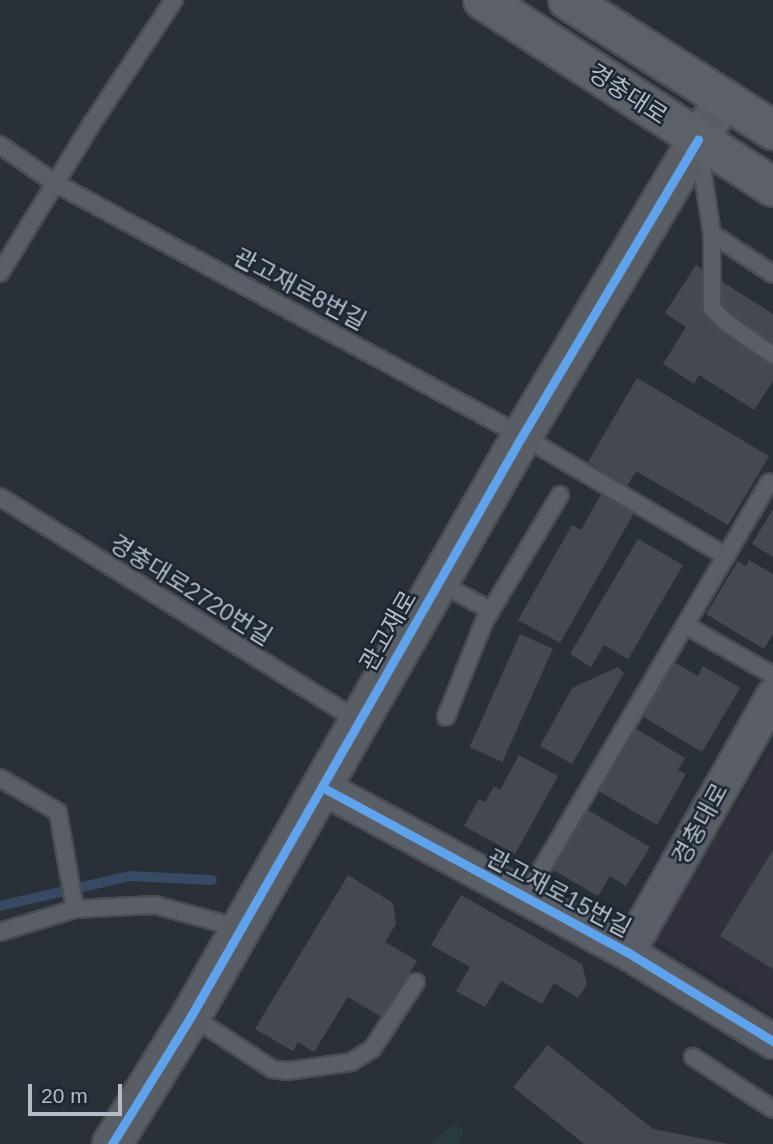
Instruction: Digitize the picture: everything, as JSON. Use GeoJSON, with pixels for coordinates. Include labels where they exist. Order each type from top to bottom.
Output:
{"type":"FeatureCollection","features":[{"type":"Feature","properties":{"kind":"main road","name":"경충대로"},"geometry":{"type":"LineString","coordinates":[[483,0],[773,187]]}},
{"type":"Feature","properties":{"kind":"main road","name":"경충대로"},"geometry":{"type":"LineString","coordinates":[[568,0],[773,130]]}},
{"type":"Feature","properties":{"kind":"street","name":"관고재로"},"geometry":{"type":"LineString","coordinates":[[112,1144],[191,1016],[522,436],[698,139],[725,99]]}},
{"type":"Feature","properties":{"kind":"street","name":"경충대로"},"geometry":{"type":"LineString","coordinates":[[628,952],[773,695]]}},
{"type":"Feature","properties":{"kind":"street","name":"관고재로15번길"},"geometry":{"type":"LineString","coordinates":[[321,787],[628,952],[773,1041]]}},
{"type":"Feature","properties":{"kind":"lane"},"geometry":{"type":"LineString","coordinates":[[0,273],[174,0]]}},
{"type":"Feature","properties":{"kind":"lane"},"geometry":{"type":"LineString","coordinates":[[698,139],[712,234],[712,308],[724,321],[773,355]]}},
{"type":"Feature","properties":{"kind":"lane","name":"관고재로8번길"},"geometry":{"type":"LineString","coordinates":[[0,145],[55,183],[522,436]]}},
{"type":"Feature","properties":{"kind":"lane"},"geometry":{"type":"LineString","coordinates":[[712,234],[773,274]]}},
{"type":"Feature","properties":{"kind":"lane"},"geometry":{"type":"LineString","coordinates":[[522,436],[726,556]]}},
{"type":"Feature","properties":{"kind":"lane"},"geometry":{"type":"LineString","coordinates":[[525,897],[769,482]]}},
{"type":"Feature","properties":{"kind":"lane"},"geometry":{"type":"LineString","coordinates":[[446,717],[490,610],[560,495]]}},
{"type":"Feature","properties":{"kind":"lane","name":"경충대로2720번길"},"geometry":{"type":"LineString","coordinates":[[0,496],[358,721]]}},
{"type":"Feature","properties":{"kind":"lane"},"geometry":{"type":"LineString","coordinates":[[438,582],[490,610]]}},
{"type":"Feature","properties":{"kind":"lane"},"geometry":{"type":"LineString","coordinates":[[685,625],[773,675]]}},
{"type":"Feature","properties":{"kind":"lane"},"geometry":{"type":"LineString","coordinates":[[0,778],[58,811],[74,904]]}},
{"type":"Feature","properties":{"kind":"lane"},"geometry":{"type":"LineString","coordinates":[[0,932],[74,904],[155,905],[240,928]]}},
{"type":"Feature","properties":{"kind":"lane"},"geometry":{"type":"LineString","coordinates":[[191,1016],[279,1072],[351,1062],[372,1049],[416,982]]}},
{"type":"Feature","properties":{"kind":"lane"},"geometry":{"type":"LineString","coordinates":[[693,1057],[773,1109]]}},
{"type":"Feature","properties":{"kind":"shaded area"},"geometry":{"type":"Polygon","coordinates":[[[773,746],[773,1011],[653,939],[773,746]]]}},
{"type":"Feature","properties":{"kind":"green space"},"geometry":{"type":"Polygon","coordinates":[[[452,1125],[463,1128],[460,1144],[429,1144],[452,1125]]]}},
{"type":"Feature","properties":{"kind":"building"},"geometry":{"type":"Polygon","coordinates":[[[696,265],[773,314],[773,381],[754,410],[699,375],[694,384],[663,364],[686,327],[665,313],[696,265]]]}},
{"type":"Feature","properties":{"kind":"building"},"geometry":{"type":"Polygon","coordinates":[[[637,378],[769,456],[728,525],[636,471],[627,486],[588,462],[637,378]]]}},
{"type":"Feature","properties":{"kind":"building"},"geometry":{"type":"Polygon","coordinates":[[[601,494],[634,513],[560,643],[518,620],[572,525],[581,530],[601,494]]]}},
{"type":"Feature","properties":{"kind":"building"},"geometry":{"type":"Polygon","coordinates":[[[773,509],[773,557],[752,544],[773,509]]]}},
{"type":"Feature","properties":{"kind":"building"},"geometry":{"type":"Polygon","coordinates":[[[638,539],[683,565],[628,659],[604,645],[591,667],[570,654],[638,539]]]}},
{"type":"Feature","properties":{"kind":"building"},"geometry":{"type":"Polygon","coordinates":[[[749,560],[773,574],[773,634],[764,649],[706,614],[738,561],[746,566],[749,560]]]}},
{"type":"Feature","properties":{"kind":"building"},"geometry":{"type":"Polygon","coordinates":[[[520,634],[553,649],[502,762],[470,747],[520,634]]]}},
{"type":"Feature","properties":{"kind":"building"},"geometry":{"type":"Polygon","coordinates":[[[672,661],[698,676],[703,666],[740,688],[702,752],[640,715],[672,661]]]}},
{"type":"Feature","properties":{"kind":"building"},"geometry":{"type":"Polygon","coordinates":[[[618,667],[624,673],[572,764],[540,746],[572,688],[618,667]]]}},
{"type":"Feature","properties":{"kind":"building"},"geometry":{"type":"Polygon","coordinates":[[[633,727],[685,758],[678,770],[686,774],[657,825],[597,790],[633,727]]]}},
{"type":"Feature","properties":{"kind":"building"},"geometry":{"type":"Polygon","coordinates":[[[519,755],[558,776],[515,854],[464,826],[479,799],[485,802],[494,786],[500,790],[519,755]]]}},
{"type":"Feature","properties":{"kind":"building"},"geometry":{"type":"Polygon","coordinates":[[[588,810],[650,847],[626,886],[610,876],[598,896],[553,870],[588,810]]]}},
{"type":"Feature","properties":{"kind":"building"},"geometry":{"type":"Polygon","coordinates":[[[773,850],[773,969],[720,936],[773,850]]]}},
{"type":"Feature","properties":{"kind":"building"},"geometry":{"type":"Polygon","coordinates":[[[348,875],[393,903],[396,924],[385,942],[417,961],[383,1018],[348,997],[314,1052],[298,1042],[293,1051],[255,1029],[348,875]]]}},
{"type":"Feature","properties":{"kind":"building"},"geometry":{"type":"Polygon","coordinates":[[[461,895],[582,964],[587,984],[578,998],[554,983],[542,1004],[501,981],[485,1007],[456,991],[470,967],[431,945],[461,895]]]}},
{"type":"Feature","properties":{"kind":"building"},"geometry":{"type":"Polygon","coordinates":[[[548,1045],[653,1129],[729,1144],[584,1144],[513,1087],[548,1045]]]}},
{"type":"Feature","properties":{"kind":"waterway"},"geometry":{"type":"LineString","coordinates":[[0,906],[130,876],[212,880]]}},
{"type":"Feature","properties":{"kind":"cycle path"},"geometry":{"type":"LineString","coordinates":[[112,1144],[191,1016],[522,436],[698,139]]}},
{"type":"Feature","properties":{"kind":"cycle path"},"geometry":{"type":"LineString","coordinates":[[322,787],[627,952],[773,1041]]}}]}
